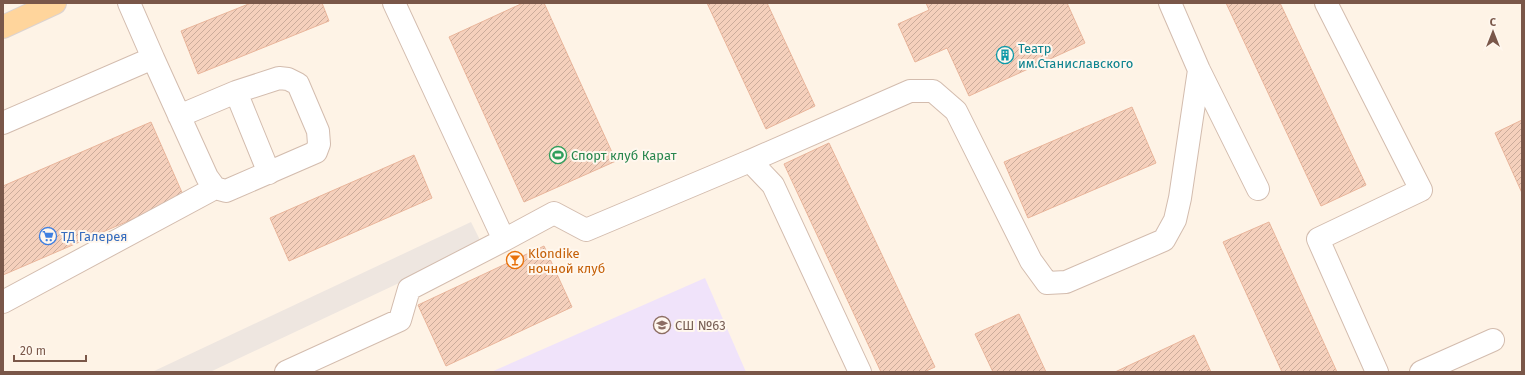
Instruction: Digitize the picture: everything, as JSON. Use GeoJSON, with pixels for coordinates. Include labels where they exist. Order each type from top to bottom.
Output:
{"type":"FeatureCollection","features":[{"type":"Feature","properties":{"kind":"main road"},"geometry":{"type":"LineString","coordinates":[[3,27],[55,3]]}},
{"type":"Feature","properties":{"kind":"lane"},"geometry":{"type":"LineString","coordinates":[[129,3],[153,58],[179,116],[207,177],[215,188],[226,192],[316,152],[319,144],[318,131],[298,84],[288,79],[279,78],[236,92],[179,116]]}},
{"type":"Feature","properties":{"kind":"lane"},"geometry":{"type":"LineString","coordinates":[[394,3],[504,240]]}},
{"type":"Feature","properties":{"kind":"lane"},"geometry":{"type":"LineString","coordinates":[[1170,3],[1199,70],[1258,189]]}},
{"type":"Feature","properties":{"kind":"lane"},"geometry":{"type":"LineString","coordinates":[[1326,3],[1421,190],[1318,239],[1378,372]]}},
{"type":"Feature","properties":{"kind":"lane"},"geometry":{"type":"LineString","coordinates":[[3,123],[153,58]]}},
{"type":"Feature","properties":{"kind":"lane"},"geometry":{"type":"LineString","coordinates":[[286,372],[400,320],[409,289],[554,213],[586,230],[750,161],[910,91],[932,91],[956,111],[1031,261],[1048,283],[1066,282],[1164,240],[1175,220],[1180,198],[1199,70]]}},
{"type":"Feature","properties":{"kind":"lane"},"geometry":{"type":"LineString","coordinates":[[236,92],[269,173]]}},
{"type":"Feature","properties":{"kind":"lane"},"geometry":{"type":"LineString","coordinates":[[750,161],[773,185],[860,372]]}},
{"type":"Feature","properties":{"kind":"lane"},"geometry":{"type":"LineString","coordinates":[[3,302],[215,188]]}},
{"type":"Feature","properties":{"kind":"lane"},"geometry":{"type":"LineString","coordinates":[[1421,372],[1493,340]]}},
{"type":"Feature","properties":{"kind":"shaded area"},"geometry":{"type":"Polygon","coordinates":[[[471,222],[482,244],[210,372],[152,372],[471,222]]]}},
{"type":"Feature","properties":{"kind":"shaded area","name":"СШ №63"},"geometry":{"type":"Polygon","coordinates":[[[705,278],[746,372],[491,372],[705,278]]]}},
{"type":"Feature","properties":{"kind":"building"},"geometry":{"type":"Polygon","coordinates":[[[251,3],[322,3],[329,21],[198,74],[181,31],[251,3]]]}},
{"type":"Feature","properties":{"kind":"building"},"geometry":{"type":"Polygon","coordinates":[[[523,3],[544,3],[616,161],[524,202],[449,37],[523,3]]]}},
{"type":"Feature","properties":{"kind":"building"},"geometry":{"type":"Polygon","coordinates":[[[707,3],[767,3],[815,106],[766,129],[707,3]]]}},
{"type":"Feature","properties":{"kind":"building","name":"Театр им.Станиславского"},"geometry":{"type":"Polygon","coordinates":[[[926,3],[1067,3],[1085,43],[969,96],[947,48],[915,62],[898,24],[929,10],[926,3]]]}},
{"type":"Feature","properties":{"kind":"building"},"geometry":{"type":"Polygon","coordinates":[[[1226,3],[1280,3],[1366,185],[1321,206],[1226,3]]]}},
{"type":"Feature","properties":{"kind":"building"},"geometry":{"type":"Polygon","coordinates":[[[1132,107],[1156,163],[1028,218],[1004,162],[1132,107]]]}},
{"type":"Feature","properties":{"kind":"building"},"geometry":{"type":"Polygon","coordinates":[[[1522,120],[1522,193],[1495,133],[1522,120]]]}},
{"type":"Feature","properties":{"kind":"building","name":"ТД Галерея"},"geometry":{"type":"Polygon","coordinates":[[[151,122],[184,197],[3,275],[3,186],[151,122]]]}},
{"type":"Feature","properties":{"kind":"building"},"geometry":{"type":"Polygon","coordinates":[[[829,143],[935,367],[924,372],[881,372],[784,164],[829,143]]]}},
{"type":"Feature","properties":{"kind":"building"},"geometry":{"type":"Polygon","coordinates":[[[414,155],[432,198],[289,261],[270,218],[414,155]]]}},
{"type":"Feature","properties":{"kind":"building"},"geometry":{"type":"Polygon","coordinates":[[[1269,222],[1337,372],[1282,372],[1223,242],[1269,222]]]}},
{"type":"Feature","properties":{"kind":"building"},"geometry":{"type":"Polygon","coordinates":[[[544,246],[572,307],[446,366],[418,305],[544,246]]]}},
{"type":"Feature","properties":{"kind":"building"},"geometry":{"type":"Polygon","coordinates":[[[1019,314],[1046,372],[993,372],[975,334],[1019,314]]]}},
{"type":"Feature","properties":{"kind":"building"},"geometry":{"type":"Polygon","coordinates":[[[1194,335],[1211,372],[1115,372],[1194,335]]]}},
{"type":"Feature","properties":{"kind":"place","name":"Театр им.Станиславского"},"geometry":{"type":"Point","coordinates":[1005,55]}},
{"type":"Feature","properties":{"kind":"place","name":"Спорт клуб Карат"},"geometry":{"type":"Point","coordinates":[558,155]}},
{"type":"Feature","properties":{"kind":"place","name":"ТД Галерея"},"geometry":{"type":"Point","coordinates":[48,236]}},
{"type":"Feature","properties":{"kind":"place","name":"Klondike ночной клуб"},"geometry":{"type":"Point","coordinates":[515,260]}},
{"type":"Feature","properties":{"kind":"place","name":"СШ №63"},"geometry":{"type":"Point","coordinates":[662,325]}}]}
